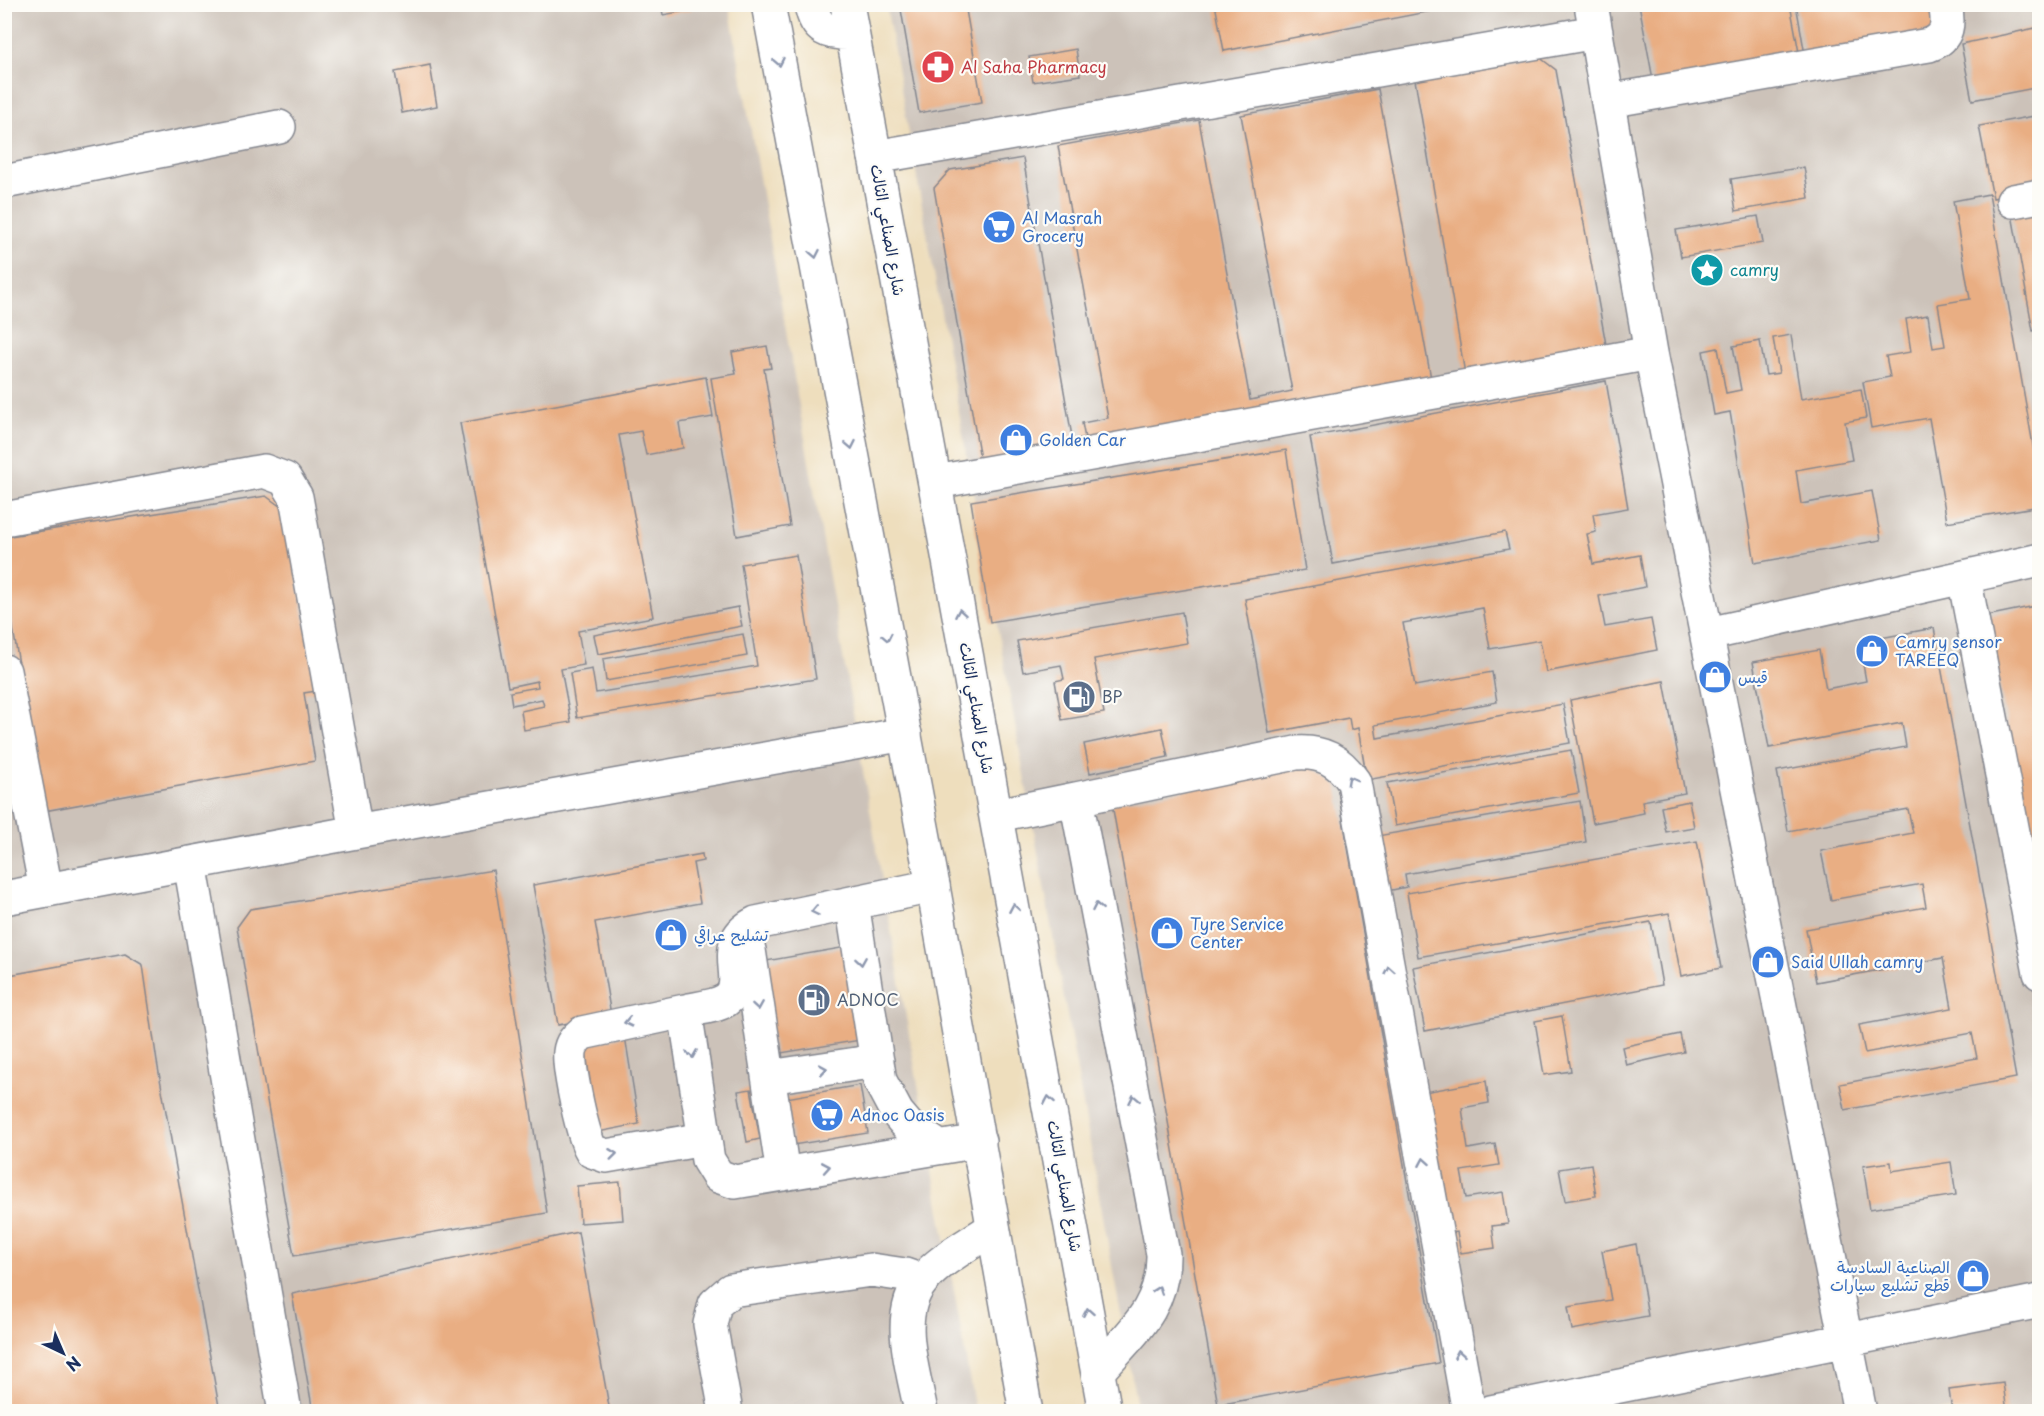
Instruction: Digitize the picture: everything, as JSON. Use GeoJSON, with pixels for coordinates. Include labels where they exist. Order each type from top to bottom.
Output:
{"type":"FeatureCollection","features":[{"type":"Feature","properties":{"kind":"street"},"geometry":{"type":"LineString","coordinates":[[768,4],[933,886],[1026,1412]]}},
{"type":"Feature","properties":{"kind":"street"},"geometry":{"type":"LineString","coordinates":[[811,4],[815,22],[828,33],[849,19]]}},
{"type":"Feature","properties":{"kind":"street"},"geometry":{"type":"LineString","coordinates":[[1608,101],[1929,45],[1944,36],[1947,28],[1945,4]]}},
{"type":"Feature","properties":{"kind":"street"},"geometry":{"type":"LineString","coordinates":[[875,157],[1594,18],[1651,352],[1848,1340],[1860,1412]]}},
{"type":"Feature","properties":{"kind":"street","name":"شارع الصناعي الثالث"},"geometry":{"type":"LineString","coordinates":[[849,19],[936,482],[1105,1412]]}},
{"type":"Feature","properties":{"kind":"street"},"geometry":{"type":"LineString","coordinates":[[4,183],[279,127]]}},
{"type":"Feature","properties":{"kind":"street"},"geometry":{"type":"LineString","coordinates":[[936,482],[1651,352]]}},
{"type":"Feature","properties":{"kind":"street"},"geometry":{"type":"LineString","coordinates":[[4,519],[264,471],[285,479],[296,497],[356,832]]}},
{"type":"Feature","properties":{"kind":"street"},"geometry":{"type":"LineString","coordinates":[[1708,634],[2040,560]]}},
{"type":"Feature","properties":{"kind":"street"},"geometry":{"type":"LineString","coordinates":[[1964,577],[2040,973]]}},
{"type":"Feature","properties":{"kind":"street"},"geometry":{"type":"LineString","coordinates":[[4,671],[46,890]]}},
{"type":"Feature","properties":{"kind":"street"},"geometry":{"type":"LineString","coordinates":[[4,898],[356,832],[905,734]]}},
{"type":"Feature","properties":{"kind":"street"},"geometry":{"type":"LineString","coordinates":[[997,816],[1296,753],[1324,755],[1341,766],[1354,782],[1469,1412]]}},
{"type":"Feature","properties":{"kind":"street"},"geometry":{"type":"LineString","coordinates":[[1076,799],[1163,1254],[1161,1288],[1154,1303],[1099,1370]]}},
{"type":"Feature","properties":{"kind":"street"},"geometry":{"type":"LineString","coordinates":[[190,863],[285,1412]]}},
{"type":"Feature","properties":{"kind":"street"},"geometry":{"type":"LineString","coordinates":[[704,1139],[606,1156],[592,1151],[585,1138],[570,1058],[572,1044],[582,1032],[719,1004],[730,996],[735,984],[734,945],[746,928],[756,923],[933,886]]}},
{"type":"Feature","properties":{"kind":"street"},"geometry":{"type":"LineString","coordinates":[[852,903],[880,1081],[897,1113],[923,1138],[939,1147]]}},
{"type":"Feature","properties":{"kind":"street"},"geometry":{"type":"LineString","coordinates":[[746,928],[783,1174]]}},
{"type":"Feature","properties":{"kind":"street"},"geometry":{"type":"LineString","coordinates":[[685,1011],[704,1139],[712,1169],[726,1181],[735,1182],[979,1141]]}},
{"type":"Feature","properties":{"kind":"street"},"geometry":{"type":"LineString","coordinates":[[769,1077],[877,1061]]}},
{"type":"Feature","properties":{"kind":"street"},"geometry":{"type":"LineString","coordinates":[[921,1412],[907,1335],[907,1316],[912,1298],[922,1281],[993,1228]]}},
{"type":"Feature","properties":{"kind":"street"},"geometry":{"type":"LineString","coordinates":[[726,1412],[710,1324],[715,1304],[730,1290],[862,1270],[888,1271],[922,1281]]}},
{"type":"Feature","properties":{"kind":"street"},"geometry":{"type":"LineString","coordinates":[[1491,1412],[2040,1301]]}},
{"type":"Feature","properties":{"kind":"shaded area"},"geometry":{"type":"Polygon","coordinates":[[[5,5],[729,5],[975,1411],[5,1412],[5,5]]]}},
{"type":"Feature","properties":{"kind":"shaded area"},"geometry":{"type":"Polygon","coordinates":[[[886,5],[2039,5],[2039,1411],[1138,1411],[886,5]]]}},
{"type":"Feature","properties":{"kind":"building"},"geometry":{"type":"Polygon","coordinates":[[[661,4],[690,4],[691,10],[663,15],[661,4]]]}},
{"type":"Feature","properties":{"kind":"building"},"geometry":{"type":"Polygon","coordinates":[[[900,4],[965,4],[982,102],[919,113],[900,4]]]}},
{"type":"Feature","properties":{"kind":"building"},"geometry":{"type":"Polygon","coordinates":[[[1215,4],[1458,4],[1458,6],[1224,51],[1215,4]]]}},
{"type":"Feature","properties":{"kind":"building"},"geometry":{"type":"Polygon","coordinates":[[[1639,4],[1790,4],[1800,58],[1654,85],[1639,4]]]}},
{"type":"Feature","properties":{"kind":"building"},"geometry":{"type":"Polygon","coordinates":[[[1796,4],[1934,4],[1939,30],[1805,55],[1796,4]]]}},
{"type":"Feature","properties":{"kind":"building"},"geometry":{"type":"Polygon","coordinates":[[[2040,27],[2040,87],[1972,100],[1961,44],[2040,27]]]}},
{"type":"Feature","properties":{"kind":"building"},"geometry":{"type":"Polygon","coordinates":[[[1076,49],[1080,75],[1033,82],[1029,57],[1076,49]]]}},
{"type":"Feature","properties":{"kind":"building"},"geometry":{"type":"Polygon","coordinates":[[[1539,57],[1556,70],[1607,350],[1465,374],[1415,80],[1539,57]]]}},
{"type":"Feature","properties":{"kind":"building"},"geometry":{"type":"Polygon","coordinates":[[[430,65],[437,106],[402,113],[395,72],[430,65]]]}},
{"type":"Feature","properties":{"kind":"building"},"geometry":{"type":"Polygon","coordinates":[[[1378,89],[1432,384],[1087,449],[1082,423],[1108,418],[1058,146],[1199,120],[1250,400],[1292,391],[1241,115],[1378,89]]]}},
{"type":"Feature","properties":{"kind":"building"},"geometry":{"type":"Polygon","coordinates":[[[2040,115],[2040,189],[1993,198],[1979,126],[2040,115]]]}},
{"type":"Feature","properties":{"kind":"building"},"geometry":{"type":"Polygon","coordinates":[[[1023,158],[1074,448],[981,465],[934,188],[950,170],[1023,158]]]}},
{"type":"Feature","properties":{"kind":"building"},"geometry":{"type":"Polygon","coordinates":[[[1804,167],[1809,198],[1736,211],[1731,179],[1804,167]]]}},
{"type":"Feature","properties":{"kind":"building"},"geometry":{"type":"Polygon","coordinates":[[[1989,194],[2040,485],[2040,506],[1947,522],[1929,418],[1871,428],[1863,382],[1890,377],[1886,356],[1911,352],[1906,319],[1928,315],[1933,348],[1945,346],[1938,304],[1970,299],[1953,201],[1989,194]]]}},
{"type":"Feature","properties":{"kind":"building"},"geometry":{"type":"Polygon","coordinates":[[[2040,197],[2040,330],[2033,331],[2010,203],[2040,197]]]}},
{"type":"Feature","properties":{"kind":"building"},"geometry":{"type":"Polygon","coordinates":[[[1758,216],[1763,243],[1681,257],[1676,230],[1758,216]]]}},
{"type":"Feature","properties":{"kind":"building"},"geometry":{"type":"Polygon","coordinates":[[[1791,335],[1801,399],[1861,389],[1866,418],[1845,422],[1852,460],[1796,470],[1801,504],[1872,491],[1881,540],[1755,563],[1730,412],[1714,415],[1703,351],[1718,348],[1726,393],[1741,390],[1733,346],[1760,341],[1766,375],[1779,373],[1773,338],[1791,335]]]}},
{"type":"Feature","properties":{"kind":"building"},"geometry":{"type":"Polygon","coordinates":[[[767,346],[771,368],[764,369],[790,526],[737,536],[711,378],[736,374],[732,352],[767,346]]]}},
{"type":"Feature","properties":{"kind":"building"},"geometry":{"type":"Polygon","coordinates":[[[706,377],[713,417],[679,423],[683,448],[646,455],[641,431],[619,435],[653,617],[578,631],[584,665],[561,669],[571,722],[524,730],[521,711],[544,706],[542,699],[512,705],[510,692],[538,687],[537,681],[508,687],[460,423],[706,377]]]}},
{"type":"Feature","properties":{"kind":"building"},"geometry":{"type":"Polygon","coordinates":[[[1606,381],[1628,508],[1593,514],[1596,532],[1587,534],[1593,564],[1640,555],[1645,587],[1599,596],[1605,627],[1651,619],[1657,650],[1546,672],[1540,640],[1490,649],[1483,608],[1403,623],[1415,686],[1492,672],[1497,702],[1375,725],[1377,738],[1563,704],[1570,743],[1367,780],[1358,728],[1351,730],[1349,718],[1269,733],[1245,599],[1509,549],[1505,532],[1333,564],[1310,437],[1606,381]]]}},
{"type":"Feature","properties":{"kind":"building"},"geometry":{"type":"Polygon","coordinates":[[[1286,450],[1305,570],[990,622],[971,501],[1286,450]]]}},
{"type":"Feature","properties":{"kind":"building"},"geometry":{"type":"Polygon","coordinates":[[[266,496],[285,510],[317,691],[304,693],[315,761],[44,811],[4,576],[4,537],[266,496]]]}},
{"type":"Feature","properties":{"kind":"building"},"geometry":{"type":"Polygon","coordinates":[[[796,555],[816,679],[577,718],[570,673],[592,669],[596,693],[757,666],[741,564],[796,555]]]}},
{"type":"Feature","properties":{"kind":"building"},"geometry":{"type":"Polygon","coordinates":[[[2040,605],[2040,881],[2038,881],[1986,616],[2040,605]]]}},
{"type":"Feature","properties":{"kind":"building"},"geometry":{"type":"Polygon","coordinates":[[[738,607],[742,626],[598,654],[594,635],[738,607]]]}},
{"type":"Feature","properties":{"kind":"building"},"geometry":{"type":"Polygon","coordinates":[[[1182,612],[1187,643],[1094,659],[1104,713],[1062,720],[1055,681],[1064,679],[1061,665],[1023,672],[1017,641],[1182,612]]]}},
{"type":"Feature","properties":{"kind":"building"},"geometry":{"type":"Polygon","coordinates":[[[1934,628],[2016,1078],[1845,1110],[1840,1084],[1977,1058],[1972,1033],[1865,1053],[1859,1025],[1952,1008],[1943,958],[1816,982],[1806,929],[1926,907],[1922,884],[1831,900],[1821,851],[1913,833],[1908,809],[1788,831],[1777,771],[1906,747],[1902,723],[1769,748],[1753,662],[1819,650],[1826,689],[1866,681],[1859,642],[1934,628]]]}},
{"type":"Feature","properties":{"kind":"building"},"geometry":{"type":"Polygon","coordinates":[[[743,634],[747,656],[606,681],[603,659],[743,634]]]}},
{"type":"Feature","properties":{"kind":"building"},"geometry":{"type":"Polygon","coordinates":[[[1664,681],[1685,793],[1642,801],[1644,813],[1593,823],[1570,700],[1664,681]]]}},
{"type":"Feature","properties":{"kind":"building"},"geometry":{"type":"Polygon","coordinates":[[[1162,728],[1168,757],[1090,773],[1084,744],[1162,728]]]}},
{"type":"Feature","properties":{"kind":"building"},"geometry":{"type":"Polygon","coordinates":[[[1571,750],[1579,793],[1395,826],[1387,783],[1571,750]]]}},
{"type":"Feature","properties":{"kind":"building"},"geometry":{"type":"Polygon","coordinates":[[[1311,766],[1337,785],[1439,1363],[1218,1405],[1112,804],[1311,766]]]}},
{"type":"Feature","properties":{"kind":"building"},"geometry":{"type":"Polygon","coordinates":[[[1580,801],[1586,842],[1405,874],[1407,887],[1387,891],[1377,836],[1580,801]]]}},
{"type":"Feature","properties":{"kind":"building"},"geometry":{"type":"Polygon","coordinates":[[[1689,801],[1694,827],[1666,832],[1661,807],[1689,801]]]}},
{"type":"Feature","properties":{"kind":"building"},"geometry":{"type":"Polygon","coordinates":[[[1697,841],[1721,968],[1681,976],[1669,913],[1418,957],[1407,893],[1697,841]]]}},
{"type":"Feature","properties":{"kind":"building"},"geometry":{"type":"Polygon","coordinates":[[[702,854],[703,861],[693,863],[700,903],[595,922],[611,1015],[558,1025],[533,885],[702,854]]]}},
{"type":"Feature","properties":{"kind":"building"},"geometry":{"type":"Polygon","coordinates":[[[493,870],[547,1213],[294,1256],[237,927],[250,909],[493,870]]]}},
{"type":"Feature","properties":{"kind":"building"},"geometry":{"type":"Polygon","coordinates":[[[1651,922],[1662,985],[1425,1031],[1413,967],[1651,922]]]}},
{"type":"Feature","properties":{"kind":"building","name":"ADNOC"},"geometry":{"type":"Polygon","coordinates":[[[852,946],[867,1039],[775,1054],[760,962],[852,946]]]}},
{"type":"Feature","properties":{"kind":"building"},"geometry":{"type":"Polygon","coordinates":[[[125,954],[143,965],[157,1062],[220,1412],[5,1412],[4,976],[125,954]]]}},
{"type":"Feature","properties":{"kind":"building"},"geometry":{"type":"Polygon","coordinates":[[[1562,1016],[1571,1071],[1544,1075],[1535,1021],[1562,1016]]]}},
{"type":"Feature","properties":{"kind":"building"},"geometry":{"type":"Polygon","coordinates":[[[1680,1034],[1684,1052],[1626,1065],[1622,1047],[1680,1034]]]}},
{"type":"Feature","properties":{"kind":"building"},"geometry":{"type":"Polygon","coordinates":[[[625,1036],[639,1124],[598,1132],[586,1121],[586,1045],[625,1036]]]}},
{"type":"Feature","properties":{"kind":"building"},"geometry":{"type":"Polygon","coordinates":[[[1486,1081],[1489,1103],[1462,1108],[1468,1149],[1495,1144],[1499,1165],[1461,1171],[1466,1198],[1503,1192],[1508,1224],[1492,1226],[1495,1248],[1461,1253],[1457,1232],[1446,1234],[1424,1092],[1486,1081]]]}},
{"type":"Feature","properties":{"kind":"building","name":"Adnoc Oasis"},"geometry":{"type":"Polygon","coordinates":[[[860,1085],[868,1133],[793,1145],[786,1098],[860,1085]]]}},
{"type":"Feature","properties":{"kind":"building"},"geometry":{"type":"Polygon","coordinates":[[[751,1089],[760,1139],[747,1142],[738,1091],[751,1089]]]}},
{"type":"Feature","properties":{"kind":"building"},"geometry":{"type":"Polygon","coordinates":[[[1891,1162],[1892,1171],[1951,1162],[1956,1195],[1870,1209],[1863,1166],[1891,1162]]]}},
{"type":"Feature","properties":{"kind":"building"},"geometry":{"type":"Polygon","coordinates":[[[1591,1164],[1596,1196],[1565,1201],[1559,1169],[1591,1164]]]}},
{"type":"Feature","properties":{"kind":"building"},"geometry":{"type":"Polygon","coordinates":[[[620,1182],[623,1220],[580,1223],[577,1186],[620,1182]]]}},
{"type":"Feature","properties":{"kind":"building"},"geometry":{"type":"Polygon","coordinates":[[[578,1232],[610,1412],[313,1412],[292,1294],[578,1232]]]}},
{"type":"Feature","properties":{"kind":"building"},"geometry":{"type":"Polygon","coordinates":[[[1636,1244],[1648,1316],[1572,1330],[1568,1307],[1611,1300],[1602,1251],[1636,1244]]]}},
{"type":"Feature","properties":{"kind":"building"},"geometry":{"type":"Polygon","coordinates":[[[2003,1383],[2007,1412],[1952,1412],[1949,1390],[2003,1383]]]}},
{"type":"Feature","properties":{"kind":"place","name":"Al Saha Pharmacy"},"geometry":{"type":"Point","coordinates":[938,67]}},
{"type":"Feature","properties":{"kind":"place","name":"Al Masrah Grocery"},"geometry":{"type":"Point","coordinates":[999,227]}},
{"type":"Feature","properties":{"kind":"place","name":"camry"},"geometry":{"type":"Point","coordinates":[1707,270]}},
{"type":"Feature","properties":{"kind":"place","name":"Golden Car"},"geometry":{"type":"Point","coordinates":[1016,440]}},
{"type":"Feature","properties":{"kind":"place","name":"Camry sensor TAREEQ"},"geometry":{"type":"Point","coordinates":[1872,651]}},
{"type":"Feature","properties":{"kind":"place","name":"قيس"},"geometry":{"type":"Point","coordinates":[1715,677]}},
{"type":"Feature","properties":{"kind":"place","name":"BP"},"geometry":{"type":"Point","coordinates":[1079,697]}},
{"type":"Feature","properties":{"kind":"place","name":"Tyre Service Center"},"geometry":{"type":"Point","coordinates":[1167,933]}},
{"type":"Feature","properties":{"kind":"place","name":"تشليح عراقي"},"geometry":{"type":"Point","coordinates":[671,935]}},
{"type":"Feature","properties":{"kind":"place","name":"Said Ullah camry"},"geometry":{"type":"Point","coordinates":[1768,962]}},
{"type":"Feature","properties":{"kind":"place","name":"ADNOC"},"geometry":{"type":"Point","coordinates":[814,1000]}},
{"type":"Feature","properties":{"kind":"place","name":"Adnoc Oasis"},"geometry":{"type":"Point","coordinates":[827,1115]}},
{"type":"Feature","properties":{"kind":"place","name":"الصناعية السادسة قطع تشليع سيارات"},"geometry":{"type":"Point","coordinates":[1973,1276]}}]}
